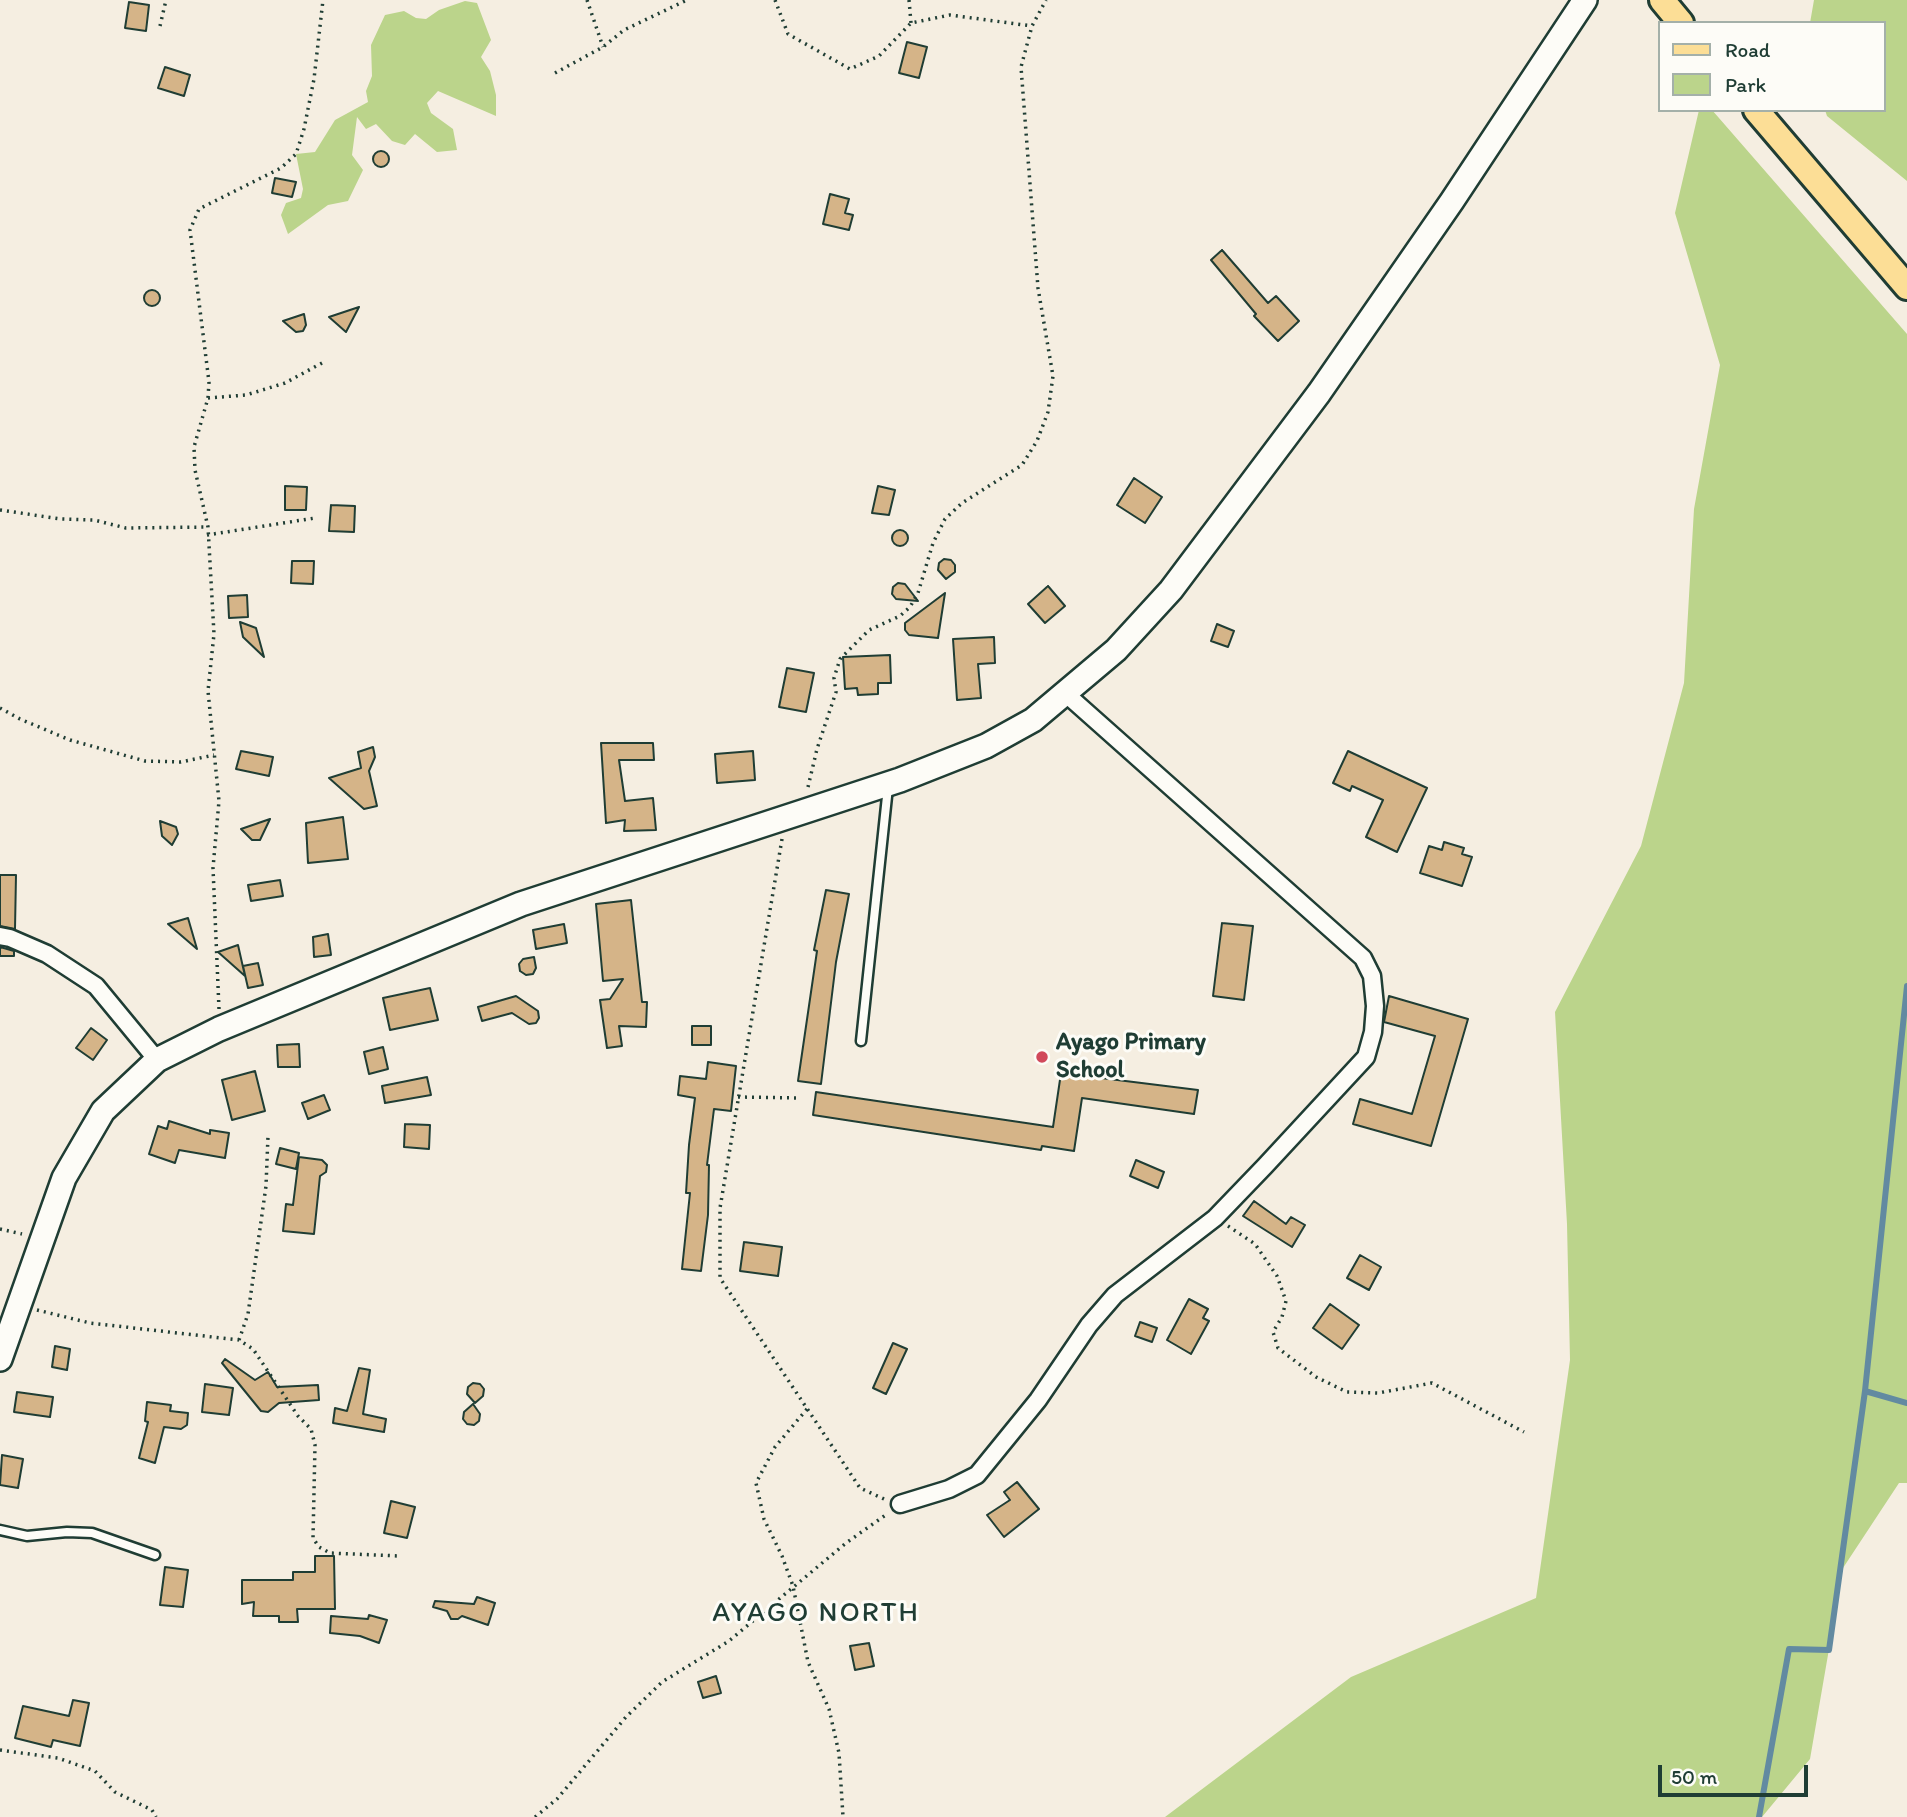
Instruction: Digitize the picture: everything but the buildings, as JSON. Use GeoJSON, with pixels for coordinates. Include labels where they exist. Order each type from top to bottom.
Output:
{"type":"FeatureCollection","features":[{"type":"Feature","properties":{"kind":"main road"},"geometry":{"type":"LineString","coordinates":[[1662,0],[1679,21]]}},
{"type":"Feature","properties":{"kind":"main road"},"geometry":{"type":"LineString","coordinates":[[1758,112],[1907,287]]}},
{"type":"Feature","properties":{"kind":"street"},"geometry":{"type":"LineString","coordinates":[[0,1359],[64,1178],[103,1111],[157,1060],[219,1029],[521,904],[888,784],[986,746],[1033,720],[1116,650],[1171,590],[1350,348],[1452,201],[1585,0]]}},
{"type":"Feature","properties":{"kind":"street"},"geometry":{"type":"LineString","coordinates":[[900,1504],[949,1489],[976,1475],[1038,1400],[1089,1325],[1115,1295],[1214,1218],[1366,1057],[1373,1032],[1375,1006],[1372,975],[1363,958],[1065,693]]}},
{"type":"Feature","properties":{"kind":"street"},"geometry":{"type":"LineString","coordinates":[[0,936],[47,954],[96,986],[157,1060]]}},
{"type":"Feature","properties":{"kind":"lane"},"geometry":{"type":"LineString","coordinates":[[861,1041],[888,784]]}},
{"type":"Feature","properties":{"kind":"lane"},"geometry":{"type":"LineString","coordinates":[[0,1530],[27,1536],[68,1531],[92,1533],[155,1555]]}},
{"type":"Feature","properties":{"kind":"path"},"geometry":{"type":"LineString","coordinates":[[160,26],[166,0]]}},
{"type":"Feature","properties":{"kind":"path"},"geometry":{"type":"LineString","coordinates":[[219,1029],[219,963],[213,868],[219,801],[208,691],[214,635],[208,527],[195,470],[194,447],[208,398],[209,382],[190,230],[199,209],[281,168],[296,154],[314,79],[323,0]]}},
{"type":"Feature","properties":{"kind":"path"},"geometry":{"type":"LineString","coordinates":[[587,0],[603,47]]}},
{"type":"Feature","properties":{"kind":"path"},"geometry":{"type":"LineString","coordinates":[[555,73],[603,47],[624,30],[687,0]]}},
{"type":"Feature","properties":{"kind":"path"},"geometry":{"type":"LineString","coordinates":[[775,0],[788,34],[850,69],[879,56],[911,23],[950,15],[1032,26]]}},
{"type":"Feature","properties":{"kind":"path"},"geometry":{"type":"LineString","coordinates":[[909,0],[911,23]]}},
{"type":"Feature","properties":{"kind":"path"},"geometry":{"type":"LineString","coordinates":[[808,810],[808,788],[817,749],[836,692],[834,678],[840,659],[869,630],[900,616],[910,607],[918,593],[933,543],[945,519],[962,503],[1022,465],[1037,441],[1048,412],[1053,376],[1038,288],[1021,67],[1032,26],[1046,0]]}},
{"type":"Feature","properties":{"kind":"path"},"geometry":{"type":"LineString","coordinates":[[208,398],[246,395],[285,383],[322,363]]}},
{"type":"Feature","properties":{"kind":"path"},"geometry":{"type":"LineString","coordinates":[[0,510],[61,519],[94,520],[125,528],[208,527]]}},
{"type":"Feature","properties":{"kind":"path"},"geometry":{"type":"LineString","coordinates":[[208,535],[315,518]]}},
{"type":"Feature","properties":{"kind":"path"},"geometry":{"type":"LineString","coordinates":[[0,708],[71,740],[145,761],[181,762],[215,755]]}},
{"type":"Feature","properties":{"kind":"path"},"geometry":{"type":"LineString","coordinates":[[786,817],[720,1208],[720,1278],[860,1488],[871,1495],[900,1504]]}},
{"type":"Feature","properties":{"kind":"path"},"geometry":{"type":"LineString","coordinates":[[738,1097],[801,1098]]}},
{"type":"Feature","properties":{"kind":"path"},"geometry":{"type":"LineString","coordinates":[[239,1340],[248,1314],[266,1186],[268,1136]]}},
{"type":"Feature","properties":{"kind":"path"},"geometry":{"type":"LineString","coordinates":[[1214,1218],[1255,1244],[1277,1276],[1286,1301],[1282,1317],[1273,1332],[1278,1348],[1316,1377],[1347,1392],[1378,1392],[1432,1384],[1524,1432]]}},
{"type":"Feature","properties":{"kind":"path"},"geometry":{"type":"LineString","coordinates":[[18,1305],[90,1323],[239,1340],[253,1349],[298,1416],[311,1429],[315,1445],[313,1538],[320,1548],[330,1553],[399,1556]]}},
{"type":"Feature","properties":{"kind":"path"},"geometry":{"type":"LineString","coordinates":[[807,1409],[775,1447],[756,1483],[764,1519],[793,1586],[808,1662],[829,1709],[839,1752],[844,1817]]}},
{"type":"Feature","properties":{"kind":"path"},"geometry":{"type":"LineString","coordinates":[[535,1817],[557,1799],[626,1717],[662,1682],[729,1641],[846,1543],[900,1504]]}},
{"type":"Feature","properties":{"kind":"path"},"geometry":{"type":"LineString","coordinates":[[0,1750],[58,1758],[95,1771],[116,1792],[152,1810],[156,1817]]}},
{"type":"Feature","properties":{"kind":"green space"},"geometry":{"type":"Polygon","coordinates":[[[1814,0],[1907,0],[1907,181],[1827,116],[1826,112],[1886,112],[1886,21],[1810,21],[1814,0]]]}},
{"type":"Feature","properties":{"kind":"green space"},"geometry":{"type":"Polygon","coordinates":[[[465,1],[477,3],[491,40],[481,57],[490,71],[496,95],[496,116],[438,91],[427,103],[431,113],[453,129],[457,150],[437,152],[415,134],[405,145],[392,141],[376,124],[366,129],[357,117],[352,155],[363,170],[348,201],[328,205],[288,234],[281,215],[286,203],[301,198],[303,189],[296,154],[315,152],[335,120],[368,102],[366,91],[372,76],[371,45],[385,15],[404,11],[416,18],[426,19],[439,10],[465,1]]]}},
{"type":"Feature","properties":{"kind":"green space"},"geometry":{"type":"Polygon","coordinates":[[[1699,112],[1714,112],[1907,334],[1907,1483],[1899,1483],[1843,1568],[1810,1759],[1762,1817],[1165,1817],[1351,1677],[1536,1598],[1570,1360],[1567,1224],[1555,1012],[1641,846],[1684,683],[1694,509],[1720,365],[1675,213],[1699,112]]]}},
{"type":"Feature","properties":{"kind":"waterway"},"geometry":{"type":"LineString","coordinates":[[1865,1391],[1907,986]]}},
{"type":"Feature","properties":{"kind":"waterway"},"geometry":{"type":"LineString","coordinates":[[1759,1817],[1789,1649],[1829,1650],[1865,1391],[1907,1403]]}},
{"type":"Feature","properties":{"kind":"place","name":"Ayago Primary School"},"geometry":{"type":"Point","coordinates":[1042,1057]}},
{"type":"Feature","properties":{"kind":"district","name":"AYAGO NORTH"},"geometry":{"type":"Point","coordinates":[816,1614]}}]}
